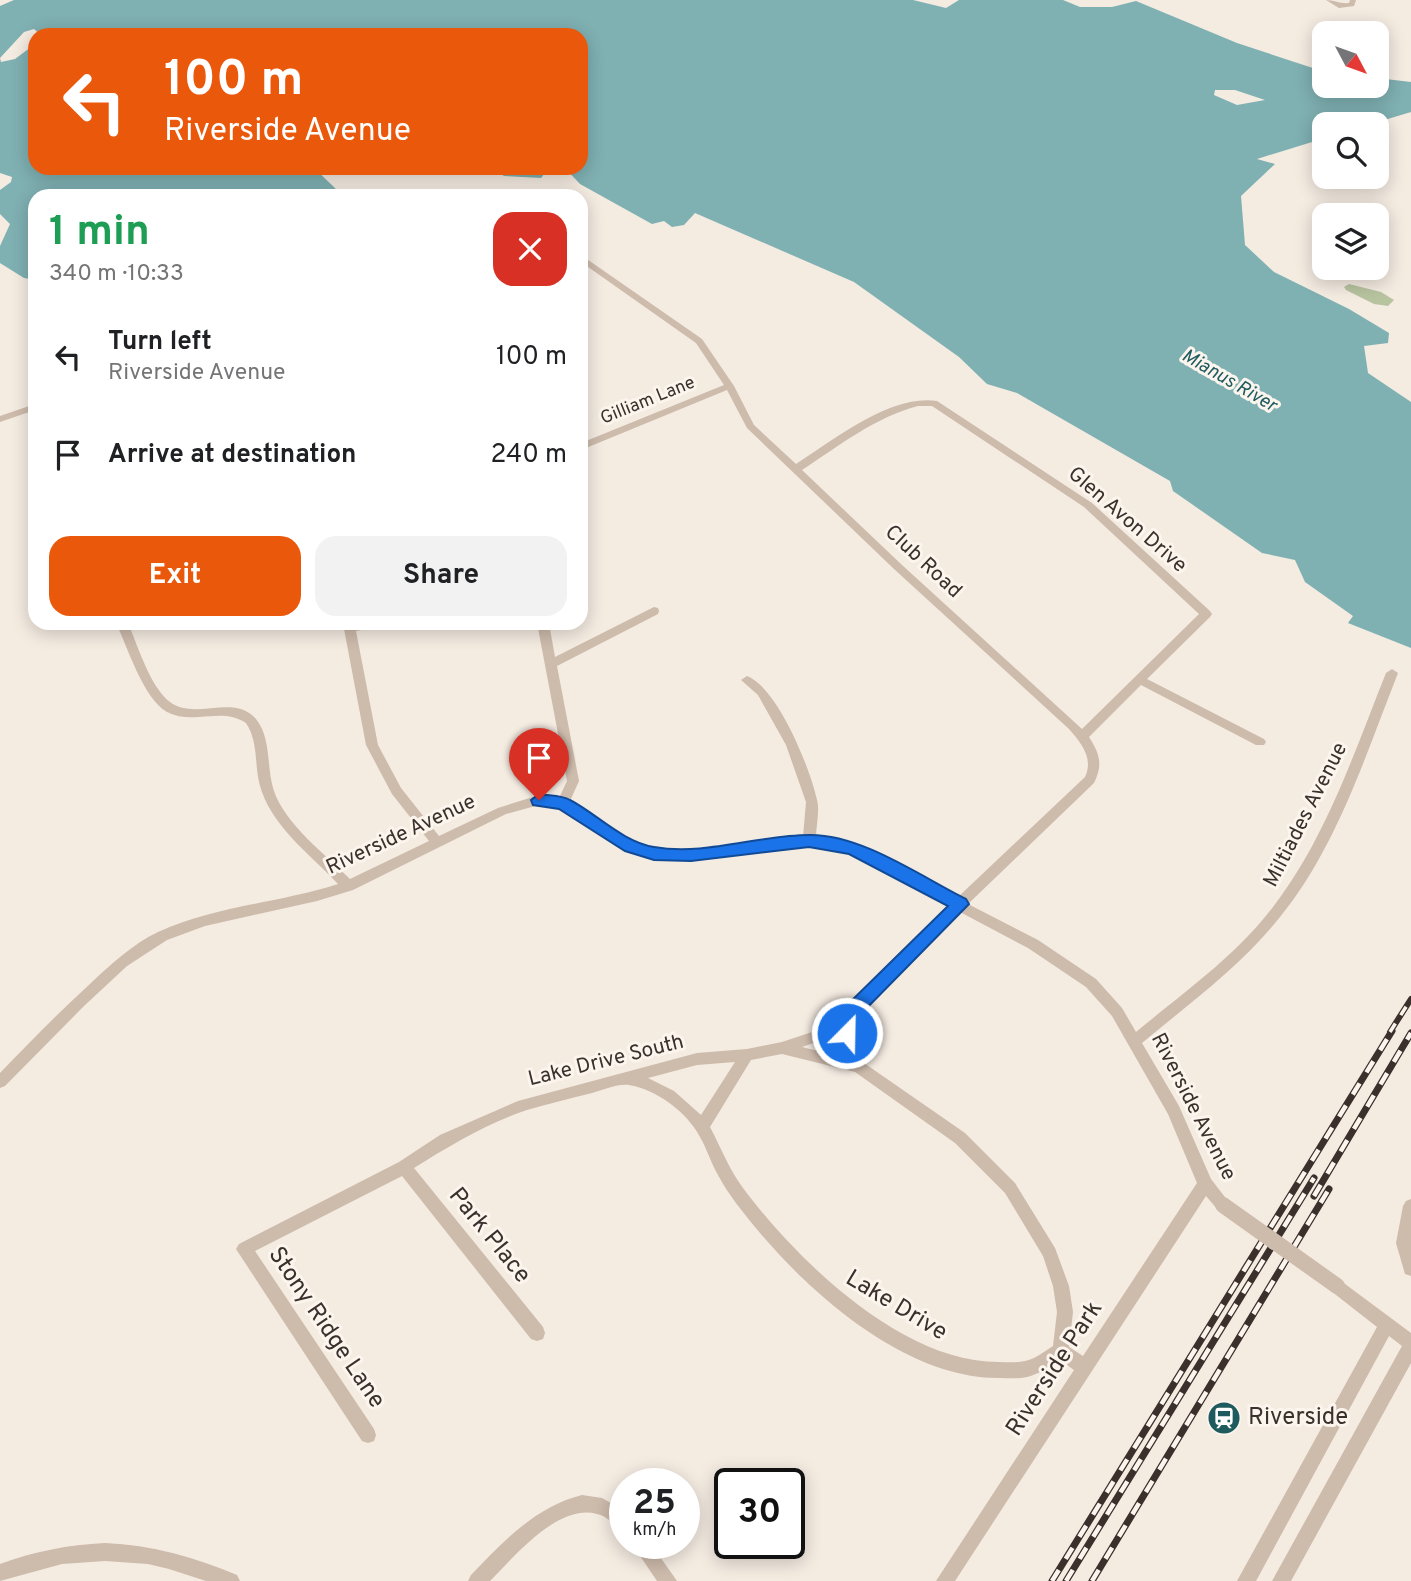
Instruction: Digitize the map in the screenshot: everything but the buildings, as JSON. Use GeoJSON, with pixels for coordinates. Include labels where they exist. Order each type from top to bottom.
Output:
{"type":"FeatureCollection","features":[{"type":"Feature","properties":{"kind":"street"},"geometry":{"type":"LineString","coordinates":[[1329,0],[1342,6],[1352,5],[1353,0]]}},
{"type":"Feature","properties":{"kind":"street","name":"Club Road"},"geometry":{"type":"LineString","coordinates":[[588,263],[699,341],[729,386],[750,426],[1082,737],[1091,750],[1095,762],[1090,780],[960,904]]}},
{"type":"Feature","properties":{"kind":"street","name":"Gilliam Lane"},"geometry":{"type":"LineString","coordinates":[[588,444],[729,386]]}},
{"type":"Feature","properties":{"kind":"street","name":"Glen Avon Drive"},"geometry":{"type":"LineString","coordinates":[[796,469],[885,415],[912,404],[934,403],[1087,505],[1206,614],[1082,737]]}},
{"type":"Feature","properties":{"kind":"street"},"geometry":{"type":"LineString","coordinates":[[0,419],[28,409]]}},
{"type":"Feature","properties":{"kind":"street"},"geometry":{"type":"LineString","coordinates":[[552,664],[654,611]]}},
{"type":"Feature","properties":{"kind":"street"},"geometry":{"type":"LineString","coordinates":[[125,630],[154,690],[174,712],[237,713],[249,719],[257,732],[268,792],[282,817],[348,886]]}},
{"type":"Feature","properties":{"kind":"street"},"geometry":{"type":"LineString","coordinates":[[350,630],[372,745],[396,791],[437,842]]}},
{"type":"Feature","properties":{"kind":"street"},"geometry":{"type":"LineString","coordinates":[[545,630],[573,781],[563,803]]}},
{"type":"Feature","properties":{"kind":"street","name":"Miltiades Avenue"},"geometry":{"type":"LineString","coordinates":[[1135,1041],[1246,946],[1277,912],[1301,877],[1326,827],[1392,673]]}},
{"type":"Feature","properties":{"kind":"street"},"geometry":{"type":"LineString","coordinates":[[747,680],[762,692],[792,745],[812,802],[809,841]]}},
{"type":"Feature","properties":{"kind":"street"},"geometry":{"type":"LineString","coordinates":[[1140,680],[1260,742]]}},
{"type":"Feature","properties":{"kind":"street","name":"Riverside Avenue"},"geometry":{"type":"LineString","coordinates":[[0,1082],[122,962],[152,942],[204,921],[317,896],[348,886],[502,811],[539,800],[563,803],[631,846],[654,854],[691,854],[809,841],[853,849],[1034,944],[1081,975],[1108,1002],[1135,1041],[1174,1111],[1205,1184],[1223,1205],[1337,1286],[1411,1345]]}},
{"type":"Feature","properties":{"kind":"street","name":"Lake Drive South"},"geometry":{"type":"LineString","coordinates":[[244,1248],[404,1167],[445,1140],[523,1105],[697,1059],[747,1055],[782,1048],[817,1036],[848,1015],[960,904]]}},
{"type":"Feature","properties":{"kind":"street"},"geometry":{"type":"LineString","coordinates":[[848,1015],[849,1050],[859,1067]]}},
{"type":"Feature","properties":{"kind":"street"},"geometry":{"type":"LineString","coordinates":[[782,1048],[859,1067],[960,1138],[1010,1188],[1050,1253],[1061,1286],[1065,1312],[1060,1350],[1086,1368]]}},
{"type":"Feature","properties":{"kind":"street"},"geometry":{"type":"LineString","coordinates":[[702,1127],[747,1055]]}},
{"type":"Feature","properties":{"kind":"street","name":"Lake Drive"},"geometry":{"type":"LineString","coordinates":[[624,1077],[645,1082],[666,1094],[702,1127],[737,1192],[797,1264],[863,1319],[948,1363],[990,1370],[1025,1370],[1060,1350]]}},
{"type":"Feature","properties":{"kind":"street","name":"Park Place"},"geometry":{"type":"LineString","coordinates":[[404,1167],[537,1333]]}},
{"type":"Feature","properties":{"kind":"street","name":"Riverside Park"},"geometry":{"type":"LineString","coordinates":[[945,1581],[1205,1184]]}},
{"type":"Feature","properties":{"kind":"street"},"geometry":{"type":"LineString","coordinates":[[1411,1206],[1404,1243],[1411,1269]]}},
{"type":"Feature","properties":{"kind":"street","name":"Stony Ridge Lane"},"geometry":{"type":"LineString","coordinates":[[244,1248],[368,1435]]}},
{"type":"Feature","properties":{"kind":"street"},"geometry":{"type":"LineString","coordinates":[[1246,1581],[1387,1324]]}},
{"type":"Feature","properties":{"kind":"street"},"geometry":{"type":"LineString","coordinates":[[1280,1581],[1411,1345]]}},
{"type":"Feature","properties":{"kind":"street"},"geometry":{"type":"LineString","coordinates":[[477,1581],[511,1548],[557,1510],[585,1503],[597,1504],[609,1510]]}},
{"type":"Feature","properties":{"kind":"street"},"geometry":{"type":"LineString","coordinates":[[0,1573],[52,1556],[116,1552],[169,1560],[231,1581]]}},
{"type":"Feature","properties":{"kind":"street"},"geometry":{"type":"LineString","coordinates":[[652,1559],[668,1581]]}},
{"type":"Feature","properties":{"kind":"green space"},"geometry":{"type":"Polygon","coordinates":[[[1349,284],[1381,292],[1394,300],[1388,306],[1374,304],[1346,290],[1344,287],[1349,284]]]}},
{"type":"Feature","properties":{"kind":"water","name":"Mianus River"},"geometry":{"type":"Polygon","coordinates":[[[14,0],[913,0],[946,8],[959,0],[1063,0],[1080,7],[1112,7],[1136,1],[1237,43],[1312,68],[1312,98],[1390,98],[1390,80],[1411,82],[1411,112],[1389,119],[1389,112],[1312,112],[1312,142],[1257,159],[1275,164],[1241,196],[1245,245],[1274,272],[1349,309],[1389,333],[1388,343],[1364,346],[1368,373],[1411,402],[1411,648],[1348,623],[1353,616],[1305,582],[1295,560],[1262,553],[1173,491],[1170,481],[1017,393],[987,384],[959,357],[854,282],[695,213],[684,225],[672,227],[664,221],[652,224],[580,184],[572,175],[588,175],[588,28],[28,28],[0,58],[0,6],[14,0]],[[1215,90],[1214,95],[1237,105],[1265,100],[1235,90],[1215,90]]]}},
{"type":"Feature","properties":{"kind":"water"},"geometry":{"type":"Polygon","coordinates":[[[28,49],[28,175],[321,175],[336,189],[28,189],[28,279],[24,278],[0,263],[0,246],[10,224],[0,214],[0,190],[11,182],[12,177],[0,173],[0,58],[1,62],[15,59],[28,49]]]}},
{"type":"Feature","properties":{"kind":"water"},"geometry":{"type":"Polygon","coordinates":[[[502,175],[543,175],[541,178],[502,175]]]}},
{"type":"Feature","properties":{"kind":"railway"},"geometry":{"type":"LineString","coordinates":[[1390,1032],[1411,999]]}},
{"type":"Feature","properties":{"kind":"railway"},"geometry":{"type":"LineString","coordinates":[[1052,1581],[1392,1031]]}},
{"type":"Feature","properties":{"kind":"railway"},"geometry":{"type":"LineString","coordinates":[[1314,1196],[1411,1033]]}},
{"type":"Feature","properties":{"kind":"railway"},"geometry":{"type":"LineString","coordinates":[[1066,1581],[1314,1178]]}},
{"type":"Feature","properties":{"kind":"railway"},"geometry":{"type":"LineString","coordinates":[[1092,1581],[1329,1189]]}},
{"type":"Feature","properties":{"kind":"place","name":"Riverside"},"geometry":{"type":"Point","coordinates":[1224,1418]}},
{"type":"Feature","properties":{"kind":"route"},"geometry":{"type":"LineString","coordinates":[[539,800],[563,803],[631,846],[654,854],[691,854],[809,841],[832,843],[853,849],[960,904],[848,1015],[847,1033]]}}]}
